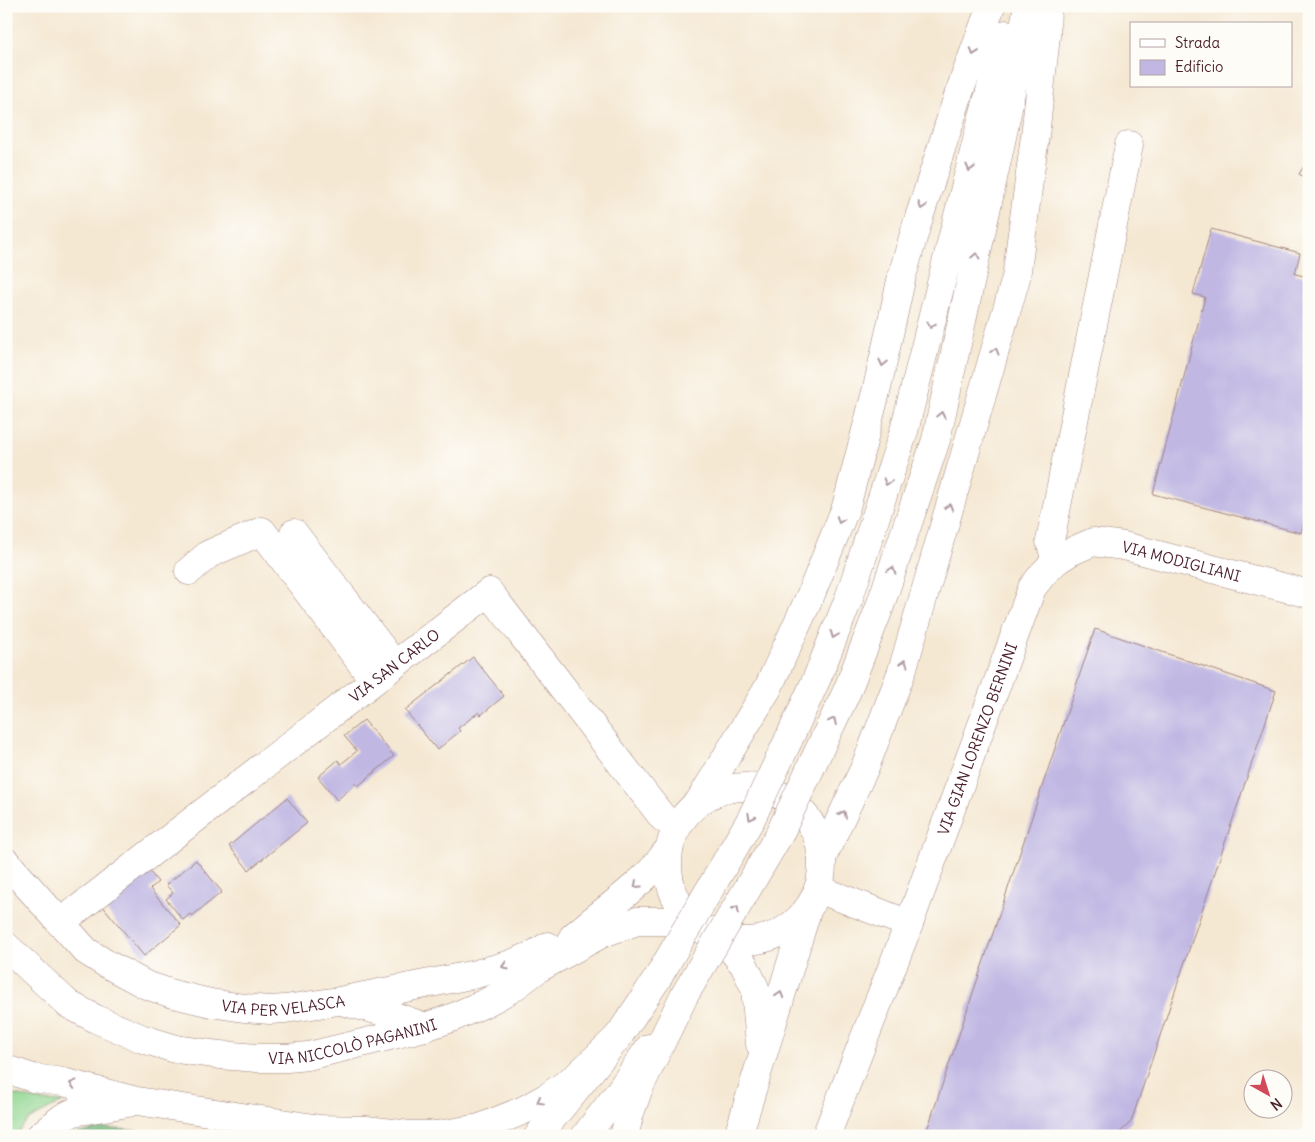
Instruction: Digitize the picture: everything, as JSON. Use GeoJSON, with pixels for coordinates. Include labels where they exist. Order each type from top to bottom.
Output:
{"type":"FeatureCollection","features":[{"type":"Feature","properties":{"kind":"main road"},"geometry":{"type":"LineString","coordinates":[[699,802],[768,688],[811,594],[846,506],[877,388],[902,276],[916,224],[959,93],[991,6]]}},
{"type":"Feature","properties":{"kind":"main road"},"geometry":{"type":"LineString","coordinates":[[538,1136],[618,1037],[657,979],[750,819],[817,678],[849,598],[904,431],[982,120],[1014,6]]}},
{"type":"Feature","properties":{"kind":"main road"},"geometry":{"type":"LineString","coordinates":[[585,1136],[619,1092],[684,996],[779,835],[847,691],[879,609],[936,440],[1004,128],[1028,6]]}},
{"type":"Feature","properties":{"kind":"main road"},"geometry":{"type":"LineString","coordinates":[[822,858],[865,767],[902,671],[1016,278],[1035,136],[1046,36],[1047,6]]}},
{"type":"Feature","properties":{"kind":"main road"},"geometry":{"type":"LineString","coordinates":[[1056,561],[1050,541],[1130,145]]}},
{"type":"Feature","properties":{"kind":"main road"},"geometry":{"type":"LineString","coordinates":[[189,571],[209,554],[262,531],[384,672]]}},
{"type":"Feature","properties":{"kind":"main road"},"geometry":{"type":"LineString","coordinates":[[294,533],[384,672]]}},
{"type":"Feature","properties":{"kind":"main road","name":"VIA MODIGLIANI"},"geometry":{"type":"LineString","coordinates":[[1056,561],[1070,552],[1093,542],[1124,546],[1309,594]]}},
{"type":"Feature","properties":{"kind":"main road","name":"VIA GIAN LORENZO BERNINI"},"geometry":{"type":"LineString","coordinates":[[826,1136],[909,924],[1032,588],[1056,561]]}},
{"type":"Feature","properties":{"kind":"main road","name":"VIA SAN CARLO"},"geometry":{"type":"LineString","coordinates":[[60,922],[489,592],[663,818],[673,837]]}},
{"type":"Feature","properties":{"kind":"main road"},"geometry":{"type":"LineString","coordinates":[[738,1136],[761,1059],[822,874],[822,858],[817,835],[805,815],[788,799],[766,789],[743,786],[720,791],[699,802],[686,813],[673,837],[668,872],[674,895],[686,915],[713,934],[744,965],[755,988],[761,1059]]}},
{"type":"Feature","properties":{"kind":"main road","name":"VIA PER VELASCA"},"geometry":{"type":"LineString","coordinates":[[539,968],[594,919],[648,875],[673,837]]}},
{"type":"Feature","properties":{"kind":"main road","name":"VIA PER VELASCA"},"geometry":{"type":"LineString","coordinates":[[6,862],[92,955],[146,984],[173,994],[244,1008],[286,1009],[339,1001],[476,974],[533,955],[594,919]]}},
{"type":"Feature","properties":{"kind":"main road"},"geometry":{"type":"LineString","coordinates":[[812,900],[909,924]]}},
{"type":"Feature","properties":{"kind":"main road"},"geometry":{"type":"LineString","coordinates":[[713,934],[746,942],[769,938],[790,927],[812,900]]}},
{"type":"Feature","properties":{"kind":"main road","name":"VIA NICCOLÒ PAGANINI"},"geometry":{"type":"LineString","coordinates":[[6,946],[68,1004],[96,1019],[143,1039],[176,1049],[220,1056],[258,1058],[308,1056],[425,1027],[454,1017],[511,989],[539,968],[603,933],[637,921],[668,921],[713,934]]}},
{"type":"Feature","properties":{"kind":"main road"},"geometry":{"type":"LineString","coordinates":[[624,1136],[639,1088],[684,996]]}},
{"type":"Feature","properties":{"kind":"main road"},"geometry":{"type":"LineString","coordinates":[[339,1001],[380,1010],[425,1027]]}},
{"type":"Feature","properties":{"kind":"main road"},"geometry":{"type":"LineString","coordinates":[[6,1070],[33,1078],[63,1082],[137,1101],[324,1133],[366,1130],[422,1136],[480,1128],[524,1110],[549,1096],[577,1076],[618,1037]]}},
{"type":"Feature","properties":{"kind":"main road"},"geometry":{"type":"LineString","coordinates":[[40,1136],[62,1118],[74,1112],[137,1101]]}},
{"type":"Feature","properties":{"kind":"green space"},"geometry":{"type":"Polygon","coordinates":[[[6,1093],[42,1101],[63,1102],[28,1120],[15,1136],[6,1136],[6,1093]]]}},
{"type":"Feature","properties":{"kind":"green space"},"geometry":{"type":"Polygon","coordinates":[[[102,1128],[170,1133],[188,1136],[65,1136],[102,1128]]]}},
{"type":"Feature","properties":{"kind":"building"},"geometry":{"type":"Polygon","coordinates":[[[1309,158],[1309,180],[1299,174],[1309,158]]]}},
{"type":"Feature","properties":{"kind":"building"},"geometry":{"type":"Polygon","coordinates":[[[1211,229],[1300,253],[1295,274],[1309,277],[1309,504],[1301,533],[1153,494],[1205,297],[1193,294],[1211,229]]]}},
{"type":"Feature","properties":{"kind":"building"},"geometry":{"type":"Polygon","coordinates":[[[1095,629],[1276,691],[1131,1122],[1116,1136],[925,1136],[1095,629]]]}},
{"type":"Feature","properties":{"kind":"building"},"geometry":{"type":"Polygon","coordinates":[[[473,657],[504,696],[481,715],[479,712],[458,728],[460,731],[437,750],[405,710],[473,657]]]}},
{"type":"Feature","properties":{"kind":"building"},"geometry":{"type":"Polygon","coordinates":[[[364,720],[394,756],[358,786],[356,783],[337,800],[318,777],[338,760],[341,764],[357,751],[344,736],[364,720]]]}},
{"type":"Feature","properties":{"kind":"building"},"geometry":{"type":"Polygon","coordinates":[[[287,798],[307,823],[249,870],[229,846],[287,798]]]}},
{"type":"Feature","properties":{"kind":"building"},"geometry":{"type":"Polygon","coordinates":[[[196,860],[222,892],[192,916],[190,914],[183,920],[166,899],[173,893],[166,885],[196,860]]]}},
{"type":"Feature","properties":{"kind":"building"},"geometry":{"type":"Polygon","coordinates":[[[145,866],[158,882],[150,889],[181,925],[144,956],[101,904],[145,866]]]}}]}
